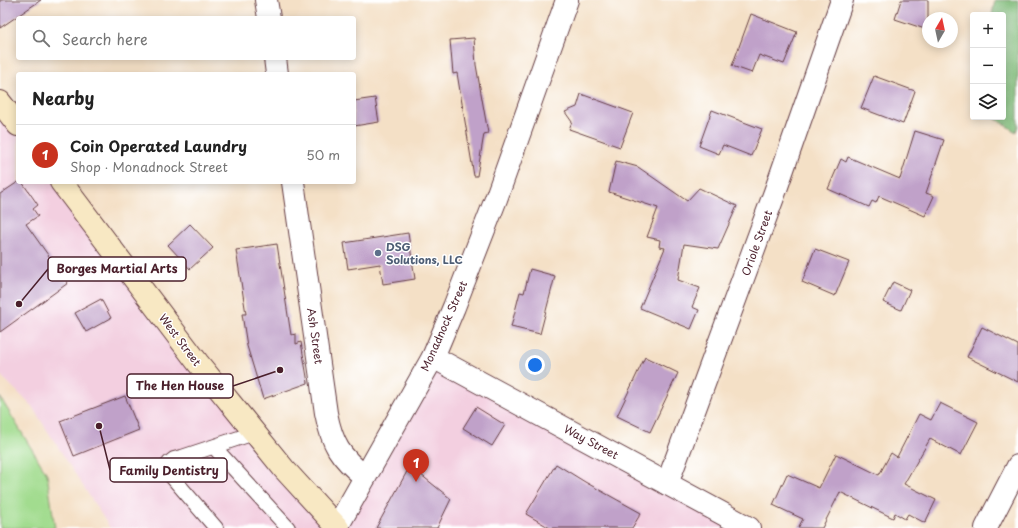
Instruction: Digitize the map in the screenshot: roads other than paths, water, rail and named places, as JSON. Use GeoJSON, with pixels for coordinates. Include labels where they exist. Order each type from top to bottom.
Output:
{"type":"FeatureCollection","features":[{"type":"Feature","properties":{"kind":"main road"},"geometry":{"type":"LineString","coordinates":[[0,102],[16,123]]}},
{"type":"Feature","properties":{"kind":"main road","name":"West Street"},"geometry":{"type":"LineString","coordinates":[[63,184],[198,363],[284,469],[338,528]]}},
{"type":"Feature","properties":{"kind":"street"},"geometry":{"type":"LineString","coordinates":[[266,0],[269,16]]}},
{"type":"Feature","properties":{"kind":"street","name":"Monadnock Street"},"geometry":{"type":"LineString","coordinates":[[338,528],[433,357],[496,199],[567,0]]}},
{"type":"Feature","properties":{"kind":"street","name":"Oriole Street"},"geometry":{"type":"LineString","coordinates":[[667,484],[775,192],[842,0]]}},
{"type":"Feature","properties":{"kind":"street"},"geometry":{"type":"LineString","coordinates":[[275,60],[277,72]]}},
{"type":"Feature","properties":{"kind":"street","name":"Ash Street"},"geometry":{"type":"LineString","coordinates":[[293,184],[330,432],[336,447],[350,465],[365,477]]}},
{"type":"Feature","properties":{"kind":"street","name":"Way Street"},"geometry":{"type":"LineString","coordinates":[[433,357],[749,528]]}},
{"type":"Feature","properties":{"kind":"street"},"geometry":{"type":"LineString","coordinates":[[986,528],[1018,466]]}},
{"type":"Feature","properties":{"kind":"lane"},"geometry":{"type":"LineString","coordinates":[[216,528],[172,477],[169,472],[169,463],[174,459],[214,447],[254,432]]}},
{"type":"Feature","properties":{"kind":"lane"},"geometry":{"type":"LineString","coordinates":[[214,447],[288,528]]}},
{"type":"Feature","properties":{"kind":"place","name":"DSG Solutions, LLC"},"geometry":{"type":"Point","coordinates":[378,253]}},
{"type":"Feature","properties":{"kind":"place","name":"Borges Martial Arts"},"geometry":{"type":"Point","coordinates":[19,304]}},
{"type":"Feature","properties":{"kind":"place","name":"The Hen House"},"geometry":{"type":"Point","coordinates":[280,370]}},
{"type":"Feature","properties":{"kind":"place","name":"Family Dentistry"},"geometry":{"type":"Point","coordinates":[99,426]}},
{"type":"Feature","properties":{"kind":"place","name":"Coin Operated Laundry"},"geometry":{"type":"Point","coordinates":[416,482]}}]}
